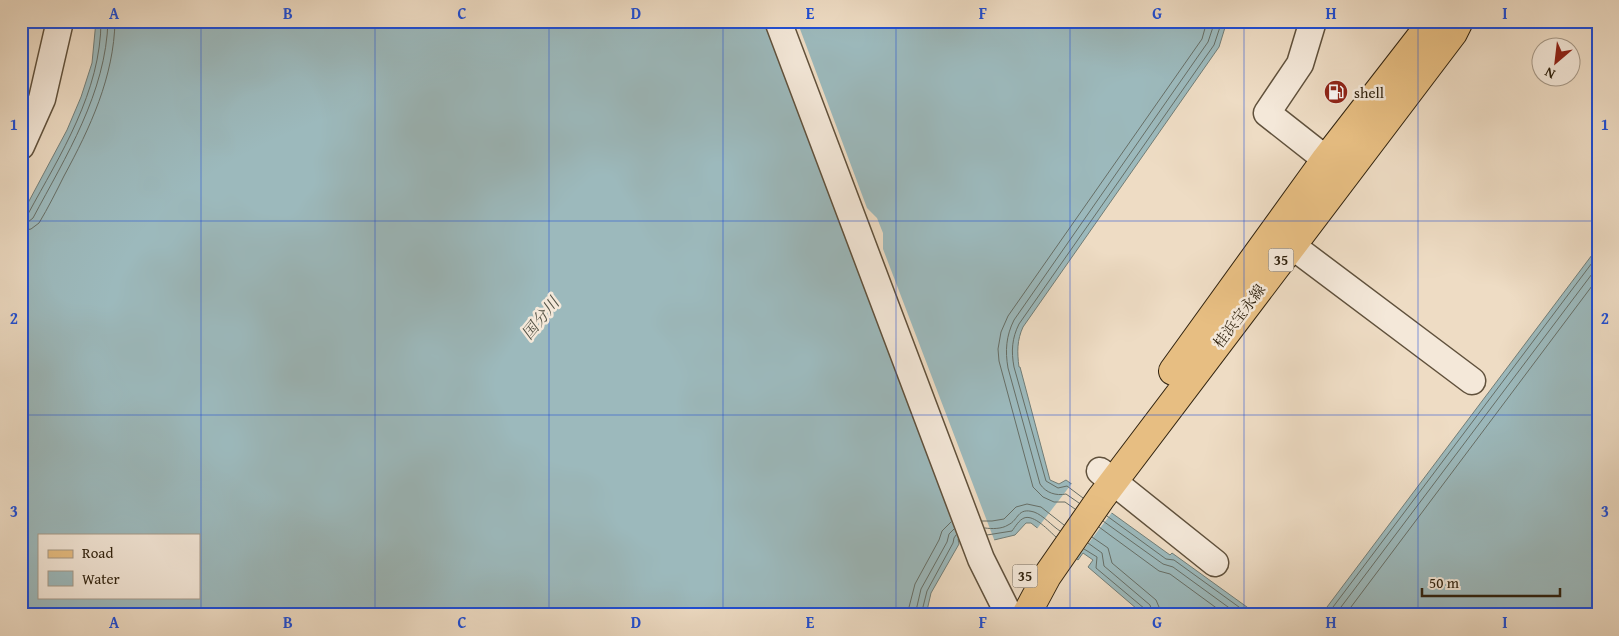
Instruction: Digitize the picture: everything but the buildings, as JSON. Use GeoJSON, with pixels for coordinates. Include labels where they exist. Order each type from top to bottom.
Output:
{"type":"FeatureCollection","features":[{"type":"Feature","properties":{"kind":"main road","name":"桂浜宝永線"},"geometry":{"type":"LineString","coordinates":[[1018,615],[1021,590],[1026,575],[1054,548],[1283,240],[1336,167],[1433,21]]}},
{"type":"Feature","properties":{"kind":"main road","name":"桂浜宝永線"},"geometry":{"type":"LineString","coordinates":[[1336,167],[1453,33],[1459,21]]}},
{"type":"Feature","properties":{"kind":"main road","name":"桂浜宝永線"},"geometry":{"type":"LineString","coordinates":[[1026,615],[1047,576],[1054,548]]}},
{"type":"Feature","properties":{"kind":"street"},"geometry":{"type":"LineString","coordinates":[[21,146],[29,111],[46,84],[60,21]]}},
{"type":"Feature","properties":{"kind":"street"},"geometry":{"type":"LineString","coordinates":[[778,21],[980,559],[1009,615]]}},
{"type":"Feature","properties":{"kind":"street"},"geometry":{"type":"LineString","coordinates":[[1313,21],[1300,64],[1268,113],[1336,167]]}},
{"type":"Feature","properties":{"kind":"street"},"geometry":{"type":"LineString","coordinates":[[1283,240],[1472,381]]}},
{"type":"Feature","properties":{"kind":"street"},"geometry":{"type":"LineString","coordinates":[[1100,484],[1215,563]]}},
{"type":"Feature","properties":{"kind":"water","name":"国分川"},"geometry":{"type":"Polygon","coordinates":[[[96,21],[1227,21],[1219,47],[1023,327],[1019,341],[1018,356],[1019,367],[1050,480],[1059,484],[1066,480],[1170,555],[1172,553],[1258,615],[1144,615],[1088,567],[1093,560],[1083,553],[1078,560],[1031,523],[1026,523],[1015,535],[994,540],[958,539],[959,544],[931,593],[926,615],[21,615],[21,216],[67,130],[81,97],[92,63],[96,21]]]}},
{"type":"Feature","properties":{"kind":"water"},"geometry":{"type":"Polygon","coordinates":[[[1598,247],[1598,615],[1321,615],[1598,247]]]}},
{"type":"Feature","properties":{"kind":"pier"},"geometry":{"type":"Polygon","coordinates":[[[765,21],[797,21],[867,208],[877,218],[883,233],[883,249],[995,542],[961,541],[765,21]]]}},
{"type":"Feature","properties":{"kind":"pier"},"geometry":{"type":"Polygon","coordinates":[[[1073,482],[1113,511],[1075,561],[1036,530],[1073,482]]]}},
{"type":"Feature","properties":{"kind":"place","name":"shell"},"geometry":{"type":"Point","coordinates":[1336,92]}}]}
